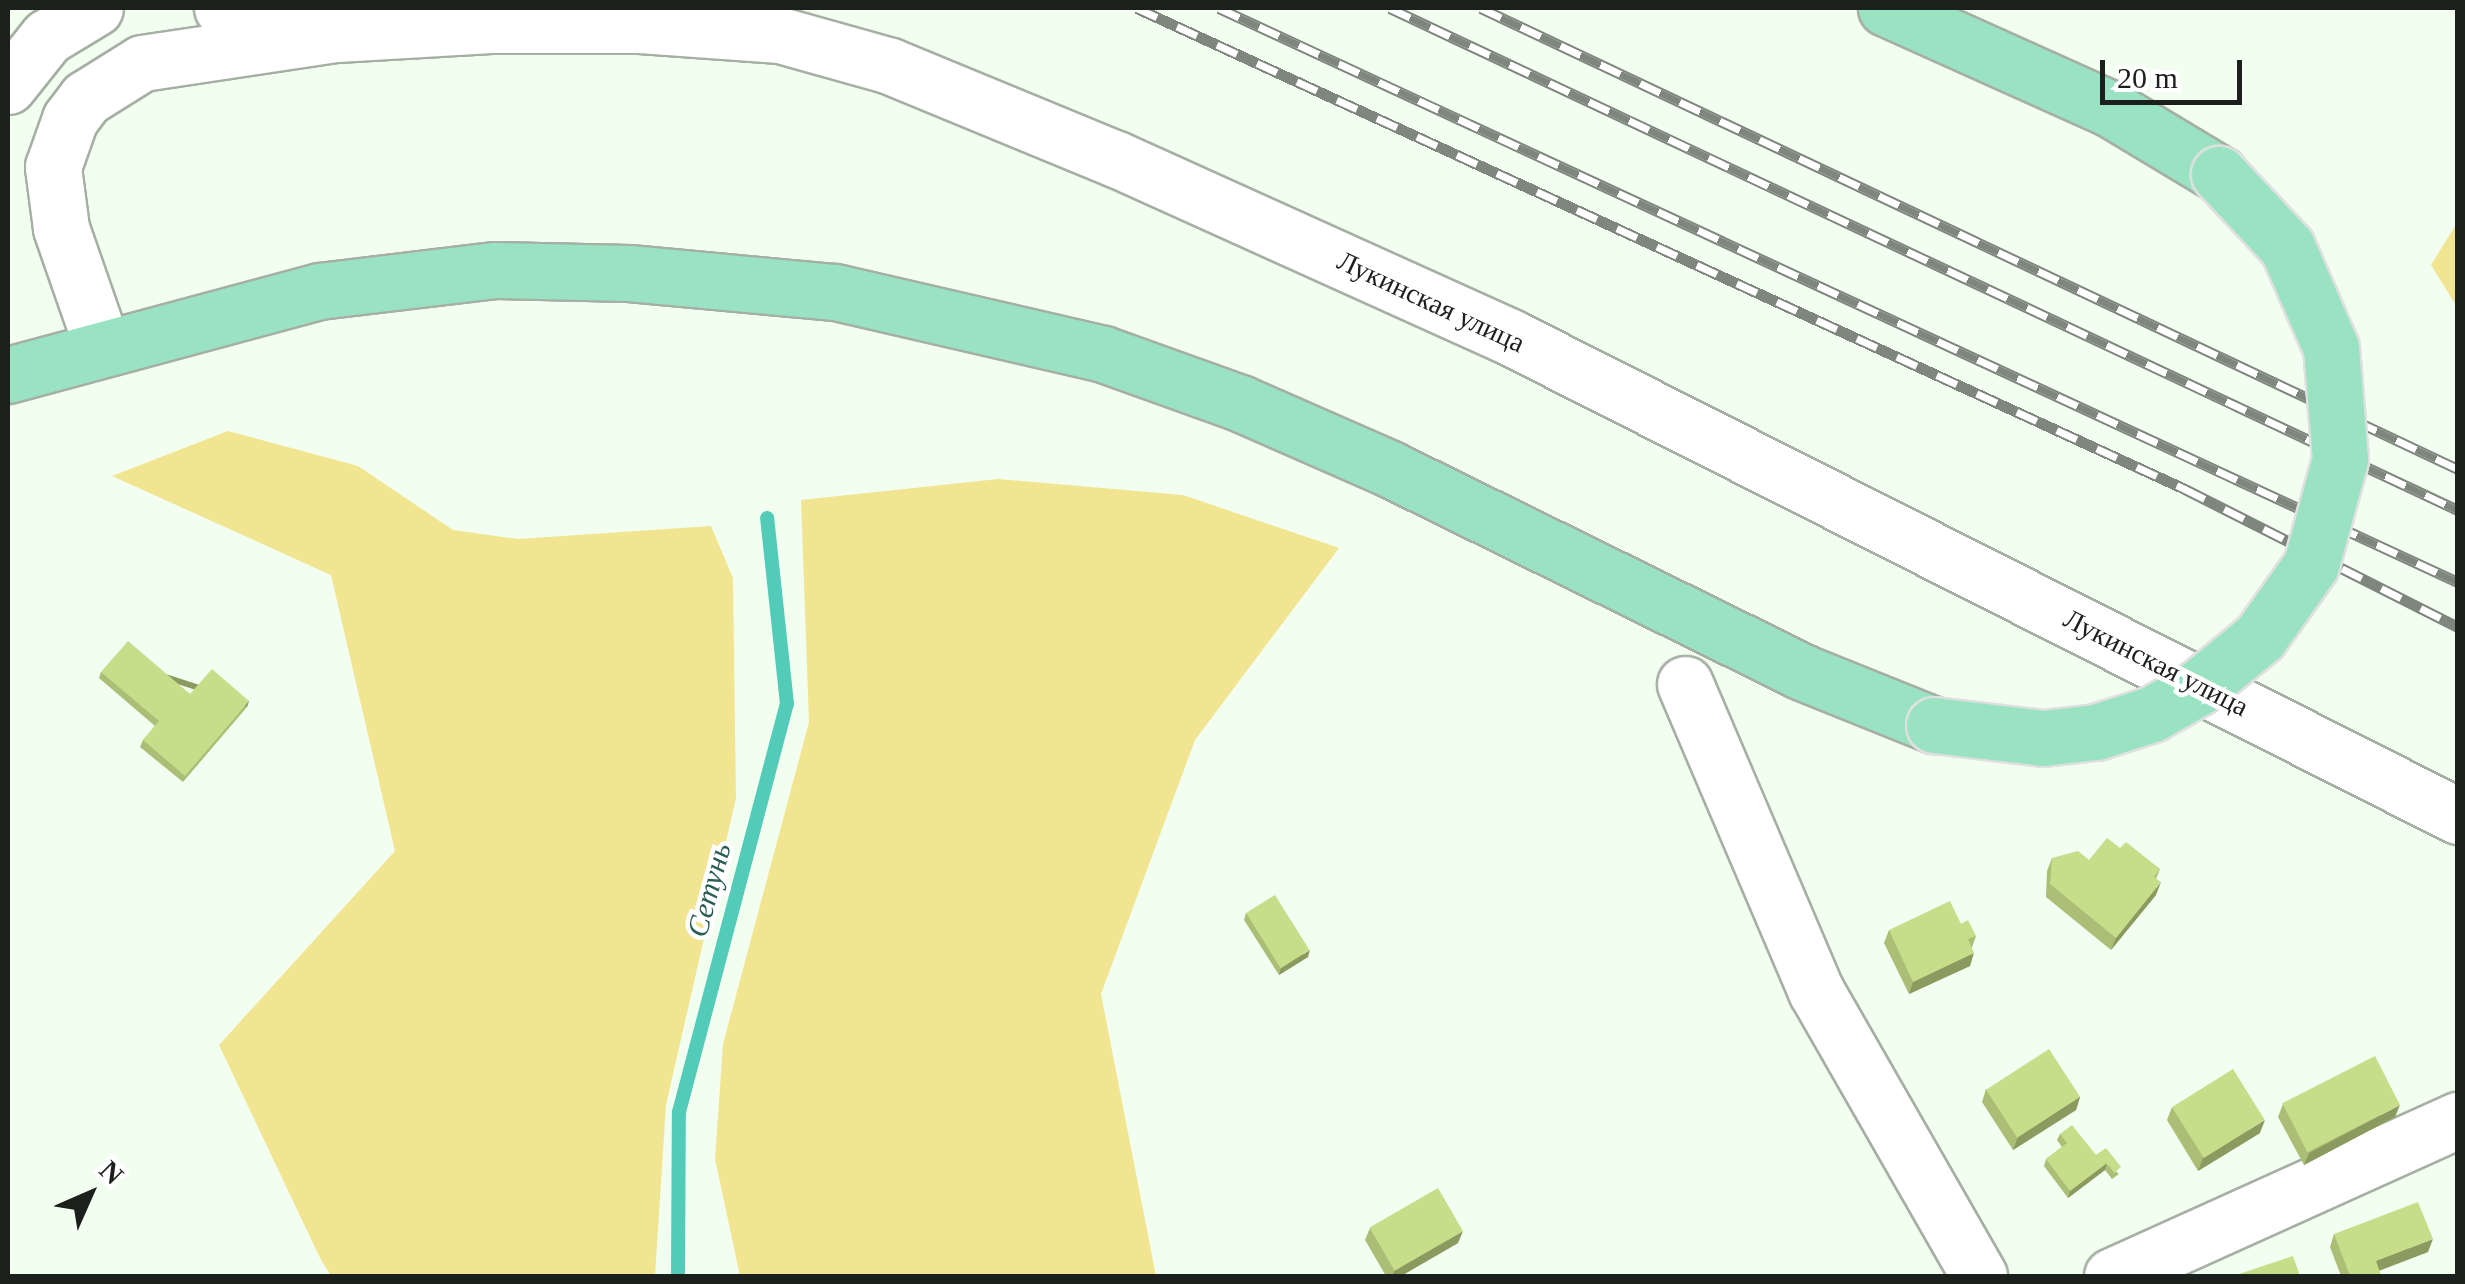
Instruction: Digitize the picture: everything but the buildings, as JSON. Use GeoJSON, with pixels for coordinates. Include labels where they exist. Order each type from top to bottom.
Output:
{"type":"FeatureCollection","features":[{"type":"Feature","properties":{"kind":"main road"},"geometry":{"type":"LineString","coordinates":[[8,375],[102,346],[319,291],[496,270],[629,272],[835,292],[965,318],[1103,354],[1240,403],[1390,469],[1802,672],[1934,725],[2043,738],[2096,732],[2152,714],[2199,687],[2260,637],[2310,565],[2340,459],[2331,348],[2287,247],[2219,174],[2112,109],[1886,8]]}},
{"type":"Feature","properties":{"kind":"street"},"geometry":{"type":"LineString","coordinates":[[8,86],[47,37],[95,8]]}},
{"type":"Feature","properties":{"kind":"street","name":"Лукинская улица"},"geometry":{"type":"LineString","coordinates":[[222,8],[338,34]]}},
{"type":"Feature","properties":{"kind":"street","name":"Лукинская улица"},"geometry":{"type":"LineString","coordinates":[[102,346],[53,193],[53,167],[70,119],[112,77],[142,63],[338,34],[640,24],[780,35],[890,66],[1116,159],[1510,337],[2458,816]]}},
{"type":"Feature","properties":{"kind":"street"},"geometry":{"type":"LineString","coordinates":[[1685,684],[1816,992],[1979,1276]]}},
{"type":"Feature","properties":{"kind":"street"},"geometry":{"type":"LineString","coordinates":[[2112,1276],[2458,1120]]}},
{"type":"Feature","properties":{"kind":"shaded area"},"geometry":{"type":"Polygon","coordinates":[[[2457,223],[2457,307],[2431,265],[2457,223]]]}},
{"type":"Feature","properties":{"kind":"shaded area"},"geometry":{"type":"Polygon","coordinates":[[[228,431],[358,466],[453,530],[518,539],[711,526],[733,578],[736,798],[666,1105],[655,1276],[331,1276],[320,1258],[219,1045],[395,851],[331,575],[112,476],[228,431]]]}},
{"type":"Feature","properties":{"kind":"shaded area"},"geometry":{"type":"Polygon","coordinates":[[[998,479],[1183,495],[1339,548],[1195,740],[1101,994],[1156,1276],[740,1276],[715,1159],[723,1044],[809,722],[801,500],[998,479]]]}},
{"type":"Feature","properties":{"kind":"waterway","name":"Сетунь"},"geometry":{"type":"LineString","coordinates":[[678,1276],[679,1112],[787,704],[767,518]]}},
{"type":"Feature","properties":{"kind":"railway"},"geometry":{"type":"LineString","coordinates":[[1137,8],[2185,489],[2458,627]]}},
{"type":"Feature","properties":{"kind":"railway"},"geometry":{"type":"LineString","coordinates":[[1219,8],[2458,582]]}},
{"type":"Feature","properties":{"kind":"railway"},"geometry":{"type":"LineString","coordinates":[[1390,8],[2458,510]]}},
{"type":"Feature","properties":{"kind":"railway"},"geometry":{"type":"LineString","coordinates":[[1481,8],[2458,469]]}}]}
